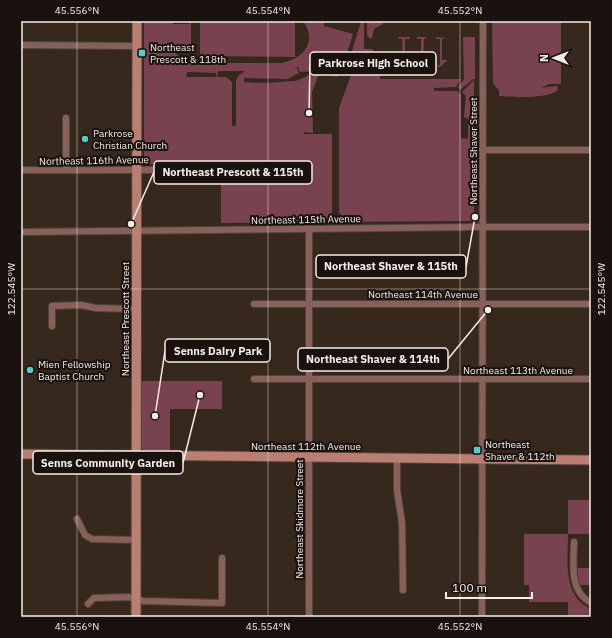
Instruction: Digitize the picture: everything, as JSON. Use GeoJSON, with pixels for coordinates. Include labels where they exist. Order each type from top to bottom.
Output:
{"type":"FeatureCollection","features":[{"type":"Feature","properties":{"kind":"street","name":"Northeast Prescott Street"},"geometry":{"type":"LineString","coordinates":[[136,617],[137,21]]}},
{"type":"Feature","properties":{"kind":"street","name":"Northeast Shaver Street"},"geometry":{"type":"LineString","coordinates":[[482,617],[483,21]]}},
{"type":"Feature","properties":{"kind":"street"},"geometry":{"type":"LineString","coordinates":[[21,45],[137,46]]}},
{"type":"Feature","properties":{"kind":"street"},"geometry":{"type":"LineString","coordinates":[[66,118],[66,170]]}},
{"type":"Feature","properties":{"kind":"street"},"geometry":{"type":"LineString","coordinates":[[482,150],[591,150]]}},
{"type":"Feature","properties":{"kind":"street","name":"Northeast 116th Avenue"},"geometry":{"type":"LineString","coordinates":[[21,170],[216,170]]}},
{"type":"Feature","properties":{"kind":"street","name":"Northeast 115th Avenue"},"geometry":{"type":"LineString","coordinates":[[21,232],[591,227]]}},
{"type":"Feature","properties":{"kind":"street","name":"Northeast Skidmore Street"},"geometry":{"type":"LineString","coordinates":[[309,229],[309,617]]}},
{"type":"Feature","properties":{"kind":"street","name":"Northeast 114th Avenue"},"geometry":{"type":"LineString","coordinates":[[254,304],[591,304]]}},
{"type":"Feature","properties":{"kind":"street"},"geometry":{"type":"LineString","coordinates":[[52,326],[52,306],[81,305],[96,308],[136,309]]}},
{"type":"Feature","properties":{"kind":"street","name":"Northeast 113th Avenue"},"geometry":{"type":"LineString","coordinates":[[254,379],[591,379]]}},
{"type":"Feature","properties":{"kind":"street","name":"Northeast 112th Avenue"},"geometry":{"type":"LineString","coordinates":[[21,454],[591,460]]}},
{"type":"Feature","properties":{"kind":"street"},"geometry":{"type":"LineString","coordinates":[[397,458],[397,490],[402,523],[402,590]]}},
{"type":"Feature","properties":{"kind":"street"},"geometry":{"type":"LineString","coordinates":[[77,519],[85,535],[92,539],[136,540]]}},
{"type":"Feature","properties":{"kind":"street"},"geometry":{"type":"LineString","coordinates":[[574,542],[575,583],[581,595],[591,603]]}},
{"type":"Feature","properties":{"kind":"street"},"geometry":{"type":"LineString","coordinates":[[88,604],[94,598],[129,597],[143,602],[222,603],[222,558]]}},
{"type":"Feature","properties":{"kind":"shaded area"},"geometry":{"type":"Polygon","coordinates":[[[144,21],[174,21],[173,24],[189,24],[189,21],[191,21],[191,49],[173,50],[183,59],[196,63],[282,63],[290,61],[302,53],[308,42],[309,36],[303,21],[313,21],[315,26],[314,21],[324,21],[324,26],[353,34],[343,66],[340,68],[337,77],[314,71],[300,72],[298,67],[293,69],[297,68],[299,73],[288,79],[244,78],[244,82],[263,83],[295,81],[313,73],[318,76],[312,92],[313,133],[304,132],[304,134],[332,134],[332,222],[221,223],[221,174],[224,168],[221,163],[144,164],[144,21]],[[218,71],[217,77],[226,77],[232,82],[232,126],[236,126],[236,81],[238,76],[245,71],[218,71]],[[187,72],[186,77],[216,77],[216,73],[187,72]]]}},
{"type":"Feature","properties":{"kind":"shaded area"},"geometry":{"type":"Polygon","coordinates":[[[200,21],[295,21],[295,57],[200,56],[200,21]]]}},
{"type":"Feature","properties":{"kind":"shaded area"},"geometry":{"type":"Polygon","coordinates":[[[361,21],[364,21],[364,49],[373,49],[371,59],[362,65],[348,65],[361,21]]]}},
{"type":"Feature","properties":{"kind":"shaded area"},"geometry":{"type":"Polygon","coordinates":[[[367,21],[380,21],[383,24],[374,29],[372,38],[369,38],[367,35],[367,21]]]}},
{"type":"Feature","properties":{"kind":"shaded area"},"geometry":{"type":"Polygon","coordinates":[[[492,21],[561,21],[561,84],[549,84],[541,88],[556,86],[558,87],[557,91],[552,94],[537,96],[499,96],[499,90],[493,82],[492,21]]]}},
{"type":"Feature","properties":{"kind":"shaded area"},"geometry":{"type":"Polygon","coordinates":[[[399,37],[410,37],[410,39],[405,39],[405,64],[410,64],[409,66],[398,66],[403,64],[402,39],[398,39],[399,37]]]}},
{"type":"Feature","properties":{"kind":"shaded area"},"geometry":{"type":"Polygon","coordinates":[[[417,37],[427,37],[424,39],[423,64],[428,65],[428,67],[416,66],[421,64],[421,39],[417,39],[417,37]]]}},
{"type":"Feature","properties":{"kind":"shaded area"},"geometry":{"type":"Polygon","coordinates":[[[436,37],[447,38],[442,39],[442,60],[447,61],[440,67],[435,66],[440,65],[440,39],[436,39],[436,37]]]}},
{"type":"Feature","properties":{"kind":"shaded area"},"geometry":{"type":"Polygon","coordinates":[[[463,37],[475,37],[475,79],[460,90],[458,87],[464,79],[463,37]]]}},
{"type":"Feature","properties":{"kind":"shaded area"},"geometry":{"type":"Polygon","coordinates":[[[352,72],[380,72],[380,79],[461,79],[456,87],[434,88],[434,91],[458,91],[461,95],[461,138],[468,139],[468,118],[465,118],[464,116],[466,96],[462,92],[474,80],[474,218],[471,221],[338,222],[338,214],[346,221],[339,212],[339,108],[352,72]]]}},
{"type":"Feature","properties":{"kind":"shaded area"},"geometry":{"type":"Polygon","coordinates":[[[141,381],[222,381],[222,409],[170,409],[170,451],[144,451],[141,447],[141,381]]]}},
{"type":"Feature","properties":{"kind":"shaded area"},"geometry":{"type":"Polygon","coordinates":[[[568,500],[591,500],[591,534],[568,534],[568,500]]]}},
{"type":"Feature","properties":{"kind":"shaded area"},"geometry":{"type":"Polygon","coordinates":[[[524,534],[568,534],[568,566],[571,587],[575,596],[591,609],[591,617],[568,617],[568,602],[529,602],[529,585],[524,585],[524,534]]]}},
{"type":"Feature","properties":{"kind":"shaded area"},"geometry":{"type":"Polygon","coordinates":[[[577,568],[591,568],[591,585],[579,585],[577,568]]]}},
{"type":"Feature","properties":{"kind":"place","name":"Northeast Prescott & 118th"},"geometry":{"type":"Point","coordinates":[142,53]}},
{"type":"Feature","properties":{"kind":"place","name":"Parkrose High School"},"geometry":{"type":"Point","coordinates":[309,113]}},
{"type":"Feature","properties":{"kind":"place","name":"Parkrose Christian Church"},"geometry":{"type":"Point","coordinates":[85,139]}},
{"type":"Feature","properties":{"kind":"place","name":"Northeast Shaver & 115th"},"geometry":{"type":"Point","coordinates":[475,217]}},
{"type":"Feature","properties":{"kind":"place","name":"Northeast Prescott & 115th"},"geometry":{"type":"Point","coordinates":[131,224]}},
{"type":"Feature","properties":{"kind":"place","name":"Northeast Shaver & 114th"},"geometry":{"type":"Point","coordinates":[488,310]}},
{"type":"Feature","properties":{"kind":"place","name":"Mien Fellowship Baptist Church"},"geometry":{"type":"Point","coordinates":[30,370]}},
{"type":"Feature","properties":{"kind":"place","name":"Senns Community Garden"},"geometry":{"type":"Point","coordinates":[200,395]}},
{"type":"Feature","properties":{"kind":"place","name":"Senns Dairy Park"},"geometry":{"type":"Point","coordinates":[155,416]}},
{"type":"Feature","properties":{"kind":"place","name":"Northeast Shaver & 112th"},"geometry":{"type":"Point","coordinates":[477,450]}}]}
